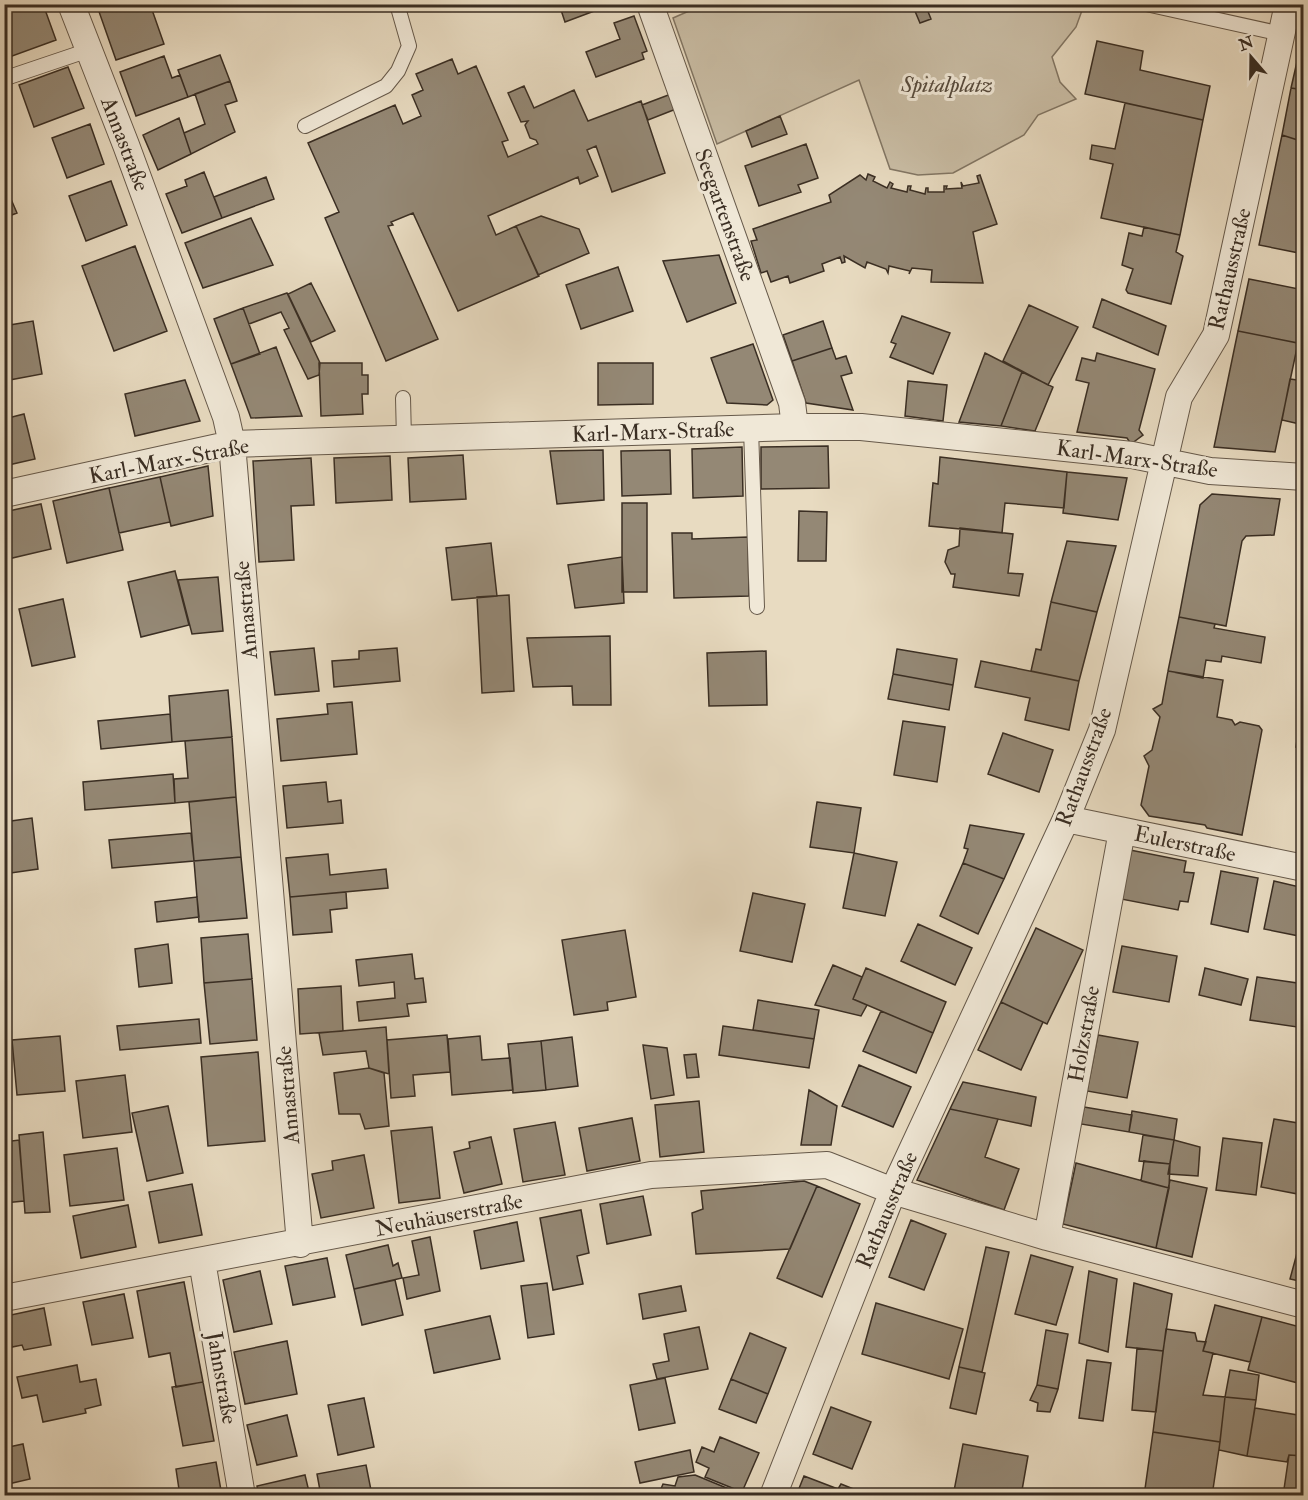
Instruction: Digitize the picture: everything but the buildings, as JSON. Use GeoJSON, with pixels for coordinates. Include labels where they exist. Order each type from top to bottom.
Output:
{"type":"FeatureCollection","features":[{"type":"Feature","properties":{"kind":"street","name":"Annastraße"},"geometry":{"type":"LineString","coordinates":[[71,4],[222,406],[232,444],[300,1244]]}},
{"type":"Feature","properties":{"kind":"street","name":"Seegartenstraße"},"geometry":{"type":"LineString","coordinates":[[650,4],[792,404],[795,427]]}},
{"type":"Feature","properties":{"kind":"street","name":"Rathausstraße"},"geometry":{"type":"LineString","coordinates":[[773,1496],[893,1191],[1066,819],[1102,730],[1179,397],[1216,335],[1288,4]]}},
{"type":"Feature","properties":{"kind":"street","name":"Karl-Marx-Straße"},"geometry":{"type":"LineString","coordinates":[[4,494],[232,444],[795,427],[861,427],[1132,455],[1210,471],[1304,477]]}},
{"type":"Feature","properties":{"kind":"street","name":"Eulerstraße"},"geometry":{"type":"LineString","coordinates":[[1066,819],[1304,868]]}},
{"type":"Feature","properties":{"kind":"street","name":"Holzstraße"},"geometry":{"type":"LineString","coordinates":[[1047,1238],[1122,831]]}},
{"type":"Feature","properties":{"kind":"street","name":"Neuhäuserstraße"},"geometry":{"type":"LineString","coordinates":[[4,1298],[651,1176],[826,1165],[893,1191]]}},
{"type":"Feature","properties":{"kind":"street"},"geometry":{"type":"LineString","coordinates":[[893,1191],[1047,1238],[1304,1305]]}},
{"type":"Feature","properties":{"kind":"street","name":"Jahnstraße"},"geometry":{"type":"LineString","coordinates":[[202,1261],[242,1496]]}},
{"type":"Feature","properties":{"kind":"lane"},"geometry":{"type":"LineString","coordinates":[[305,126],[386,86],[398,71],[409,46],[397,4]]}},
{"type":"Feature","properties":{"kind":"lane"},"geometry":{"type":"LineString","coordinates":[[1146,4],[1282,34]]}},
{"type":"Feature","properties":{"kind":"lane"},"geometry":{"type":"LineString","coordinates":[[6,78],[89,50]]}},
{"type":"Feature","properties":{"kind":"lane"},"geometry":{"type":"LineString","coordinates":[[403,398],[404,439]]}},
{"type":"Feature","properties":{"kind":"lane"},"geometry":{"type":"LineString","coordinates":[[751,429],[757,607]]}},
{"type":"Feature","properties":{"kind":"green space","name":"Spitalplatz"},"geometry":{"type":"Polygon","coordinates":[[[705,4],[1084,5],[1076,27],[1052,57],[1060,82],[1076,99],[1038,115],[1024,135],[953,173],[918,175],[890,169],[859,80],[717,144],[673,18],[705,4]]]}}]}
